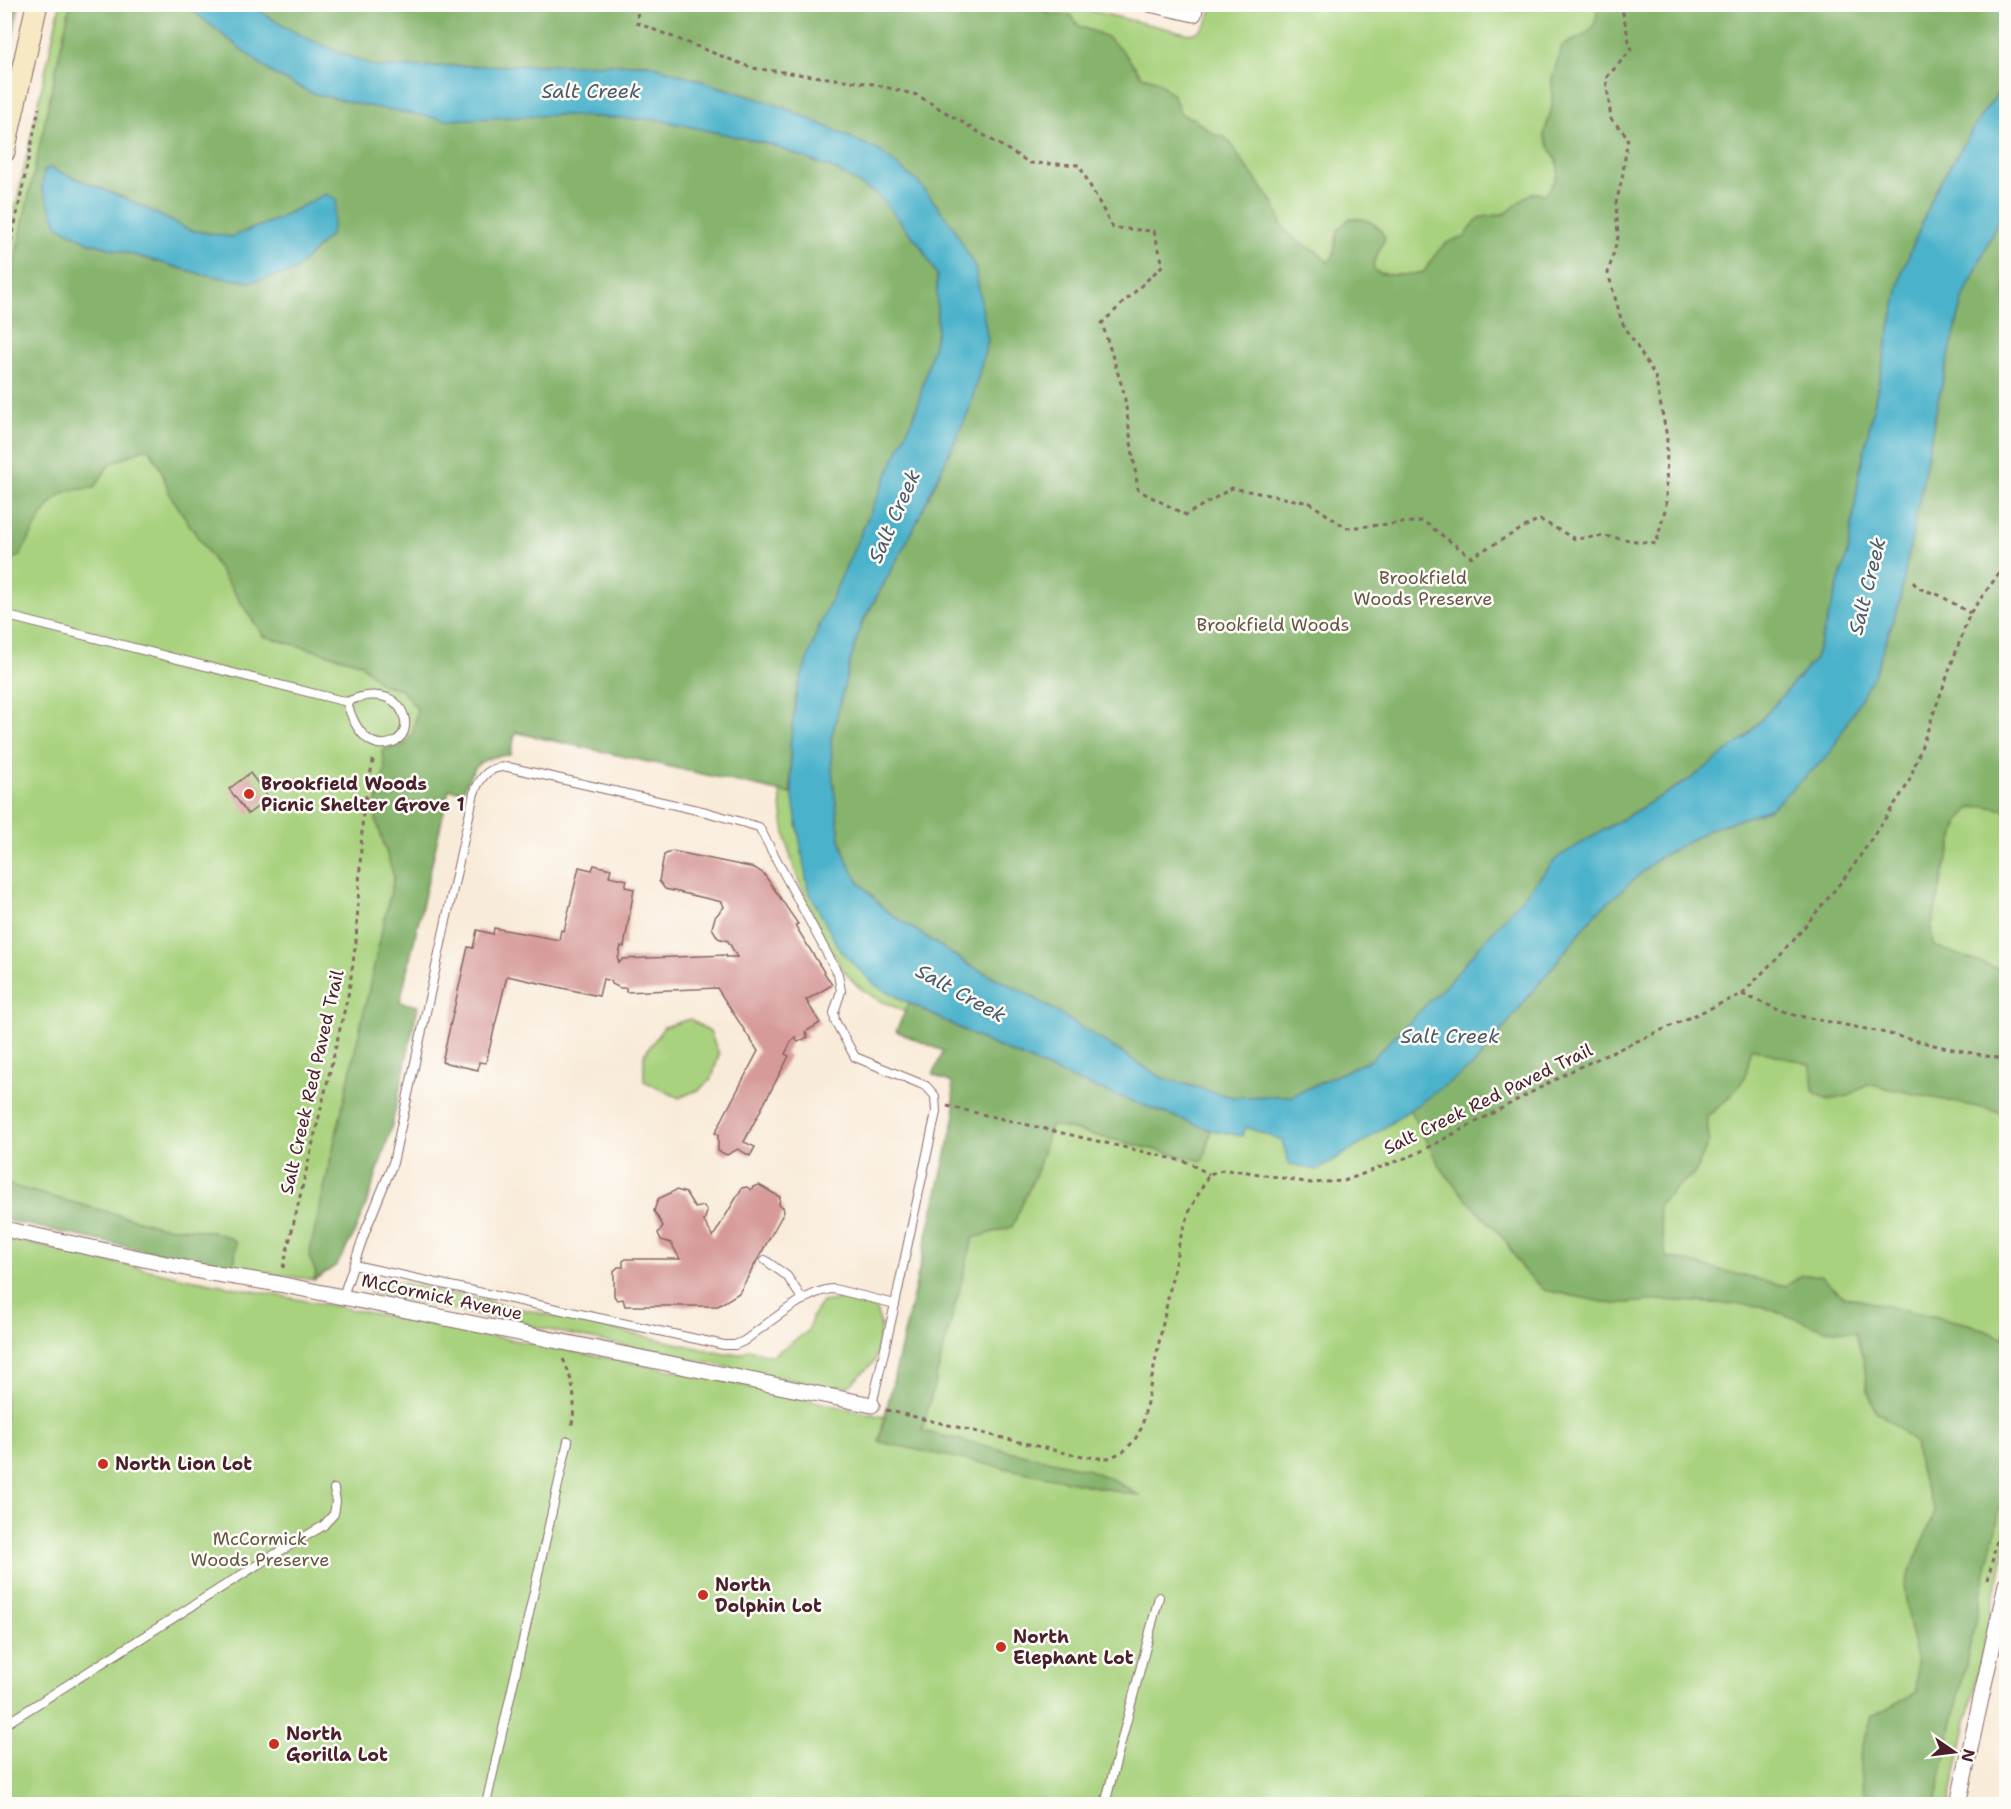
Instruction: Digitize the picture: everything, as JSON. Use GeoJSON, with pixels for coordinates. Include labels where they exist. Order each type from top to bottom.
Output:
{"type":"FeatureCollection","features":[{"type":"Feature","properties":{"kind":"main road"},"geometry":{"type":"LineString","coordinates":[[4,152],[37,4]]}},
{"type":"Feature","properties":{"kind":"street"},"geometry":{"type":"LineString","coordinates":[[1149,4],[1195,9]]}},
{"type":"Feature","properties":{"kind":"street","name":"McCormick Avenue"},"geometry":{"type":"LineString","coordinates":[[4,1229],[204,1272],[343,1296],[872,1405]]}},
{"type":"Feature","properties":{"kind":"street"},"geometry":{"type":"LineString","coordinates":[[1958,1804],[2000,1640],[2007,1584]]}},
{"type":"Feature","properties":{"kind":"lane"},"geometry":{"type":"LineString","coordinates":[[4,615],[347,702],[354,698],[381,696],[397,703],[402,710],[405,724],[399,738],[393,742],[377,743],[367,739],[359,732],[347,702]]}},
{"type":"Feature","properties":{"kind":"lane"},"geometry":{"type":"LineString","coordinates":[[343,1296],[365,1232],[393,1163],[474,793],[482,776],[495,768],[508,767],[706,812],[759,827],[838,974],[841,991],[834,1013],[835,1021],[855,1057],[931,1090],[936,1112],[872,1405]]}},
{"type":"Feature","properties":{"kind":"lane"},"geometry":{"type":"LineString","coordinates":[[765,1260],[787,1276],[803,1300]]}},
{"type":"Feature","properties":{"kind":"lane"},"geometry":{"type":"LineString","coordinates":[[354,1265],[724,1345],[735,1345],[744,1341],[803,1300],[825,1289],[834,1289],[895,1304]]}},
{"type":"Feature","properties":{"kind":"lane"},"geometry":{"type":"LineString","coordinates":[[486,1804],[568,1442]]}},
{"type":"Feature","properties":{"kind":"lane"},"geometry":{"type":"LineString","coordinates":[[6,1720],[265,1560],[323,1527],[334,1514],[336,1502],[334,1489]]}},
{"type":"Feature","properties":{"kind":"lane"},"geometry":{"type":"LineString","coordinates":[[1105,1804],[1159,1597]]}},
{"type":"Feature","properties":{"kind":"path"},"geometry":{"type":"LineString","coordinates":[[638,4],[637,23],[752,68],[873,84],[918,95],[1030,163],[1079,165],[1113,228],[1154,231],[1163,265],[1102,323],[1124,393],[1138,490],[1186,515],[1232,488],[1310,503],[1346,528],[1423,521],[1471,557],[1539,519],[1575,539],[1604,536],[1656,544],[1666,506],[1666,437],[1655,376],[1622,322],[1608,273],[1618,237],[1616,203],[1628,137],[1611,119],[1606,78],[1631,50],[1621,4]]}},
{"type":"Feature","properties":{"kind":"path"},"geometry":{"type":"LineString","coordinates":[[4,277],[39,108]]}},
{"type":"Feature","properties":{"kind":"path","name":"Salt Creek Red Paved Trail"},"geometry":{"type":"LineString","coordinates":[[1209,1174],[1223,1170],[1311,1183],[1344,1181],[1416,1154],[1575,1069],[1742,994],[1793,941],[1850,871],[1908,784],[1970,614],[2007,564]]}},
{"type":"Feature","properties":{"kind":"path"},"geometry":{"type":"LineString","coordinates":[[1913,582],[1918,588],[1939,595],[1970,614]]}},
{"type":"Feature","properties":{"kind":"path","name":"Salt Creek Red Paved Trail"},"geometry":{"type":"LineString","coordinates":[[279,1284],[349,991],[356,941],[363,811],[377,743]]}},
{"type":"Feature","properties":{"kind":"path"},"geometry":{"type":"LineString","coordinates":[[1742,994],[1789,1014],[2007,1060]]}},
{"type":"Feature","properties":{"kind":"path"},"geometry":{"type":"LineString","coordinates":[[872,1405],[879,1409],[1070,1454],[1108,1458],[1123,1452],[1134,1441],[1142,1427],[1180,1239],[1190,1210],[1209,1174],[1187,1162],[936,1104]]}},
{"type":"Feature","properties":{"kind":"path"},"geometry":{"type":"LineString","coordinates":[[553,1341],[570,1375],[574,1393],[575,1414],[568,1442]]}},
{"type":"Feature","properties":{"kind":"green space","name":"Brookfield Woods Preserve"},"geometry":{"type":"Polygon","coordinates":[[[1062,4],[1190,34],[1204,27],[1212,4],[2006,5],[2006,1543],[1949,1804],[5,1804],[5,1238],[185,1278],[703,1376],[885,1417],[988,974],[969,965],[840,839],[836,804],[793,794],[876,986],[909,1003],[905,1012],[864,991],[839,964],[821,931],[793,864],[784,830],[780,791],[442,716],[314,1280],[211,1265],[5,1220],[4,259],[60,5],[1062,4]]]}},
{"type":"Feature","properties":{"kind":"green space"},"geometry":{"type":"Polygon","coordinates":[[[4,5],[19,5],[5,74],[4,5]]]}},
{"type":"Feature","properties":{"kind":"green space"},"geometry":{"type":"Polygon","coordinates":[[[70,5],[188,5],[272,73],[558,115],[660,120],[769,144],[836,170],[878,195],[920,245],[937,275],[937,332],[916,411],[818,629],[790,746],[791,794],[516,732],[510,755],[492,757],[479,764],[470,775],[463,792],[449,789],[400,1002],[418,1006],[391,1129],[369,1197],[353,1236],[337,1265],[314,1280],[316,1273],[309,1256],[394,877],[374,813],[385,769],[383,750],[405,745],[413,733],[417,709],[401,689],[381,684],[360,663],[263,636],[170,495],[162,472],[150,450],[143,449],[109,465],[94,488],[65,492],[55,499],[43,514],[20,556],[5,561],[5,306],[70,5]],[[50,168],[88,242],[201,274],[250,282],[293,272],[331,234],[278,219],[231,237],[189,230],[127,199],[50,168]]]}},
{"type":"Feature","properties":{"kind":"green space","name":"Brookfield Woods"},"geometry":{"type":"Polygon","coordinates":[[[253,5],[1042,5],[1048,14],[1070,15],[1079,26],[1105,36],[1122,50],[1142,76],[1156,80],[1173,95],[1181,114],[1194,119],[1215,135],[1223,136],[1231,143],[1275,205],[1281,224],[1293,238],[1316,251],[1328,262],[1333,257],[1338,230],[1350,218],[1362,219],[1379,228],[1385,238],[1373,264],[1375,271],[1393,275],[1424,272],[1440,249],[1450,241],[1464,238],[1478,219],[1505,213],[1528,195],[1545,194],[1552,185],[1557,178],[1558,165],[1544,135],[1552,107],[1552,79],[1562,46],[1591,29],[1596,19],[1598,5],[2006,5],[2006,83],[1981,116],[1936,189],[1902,272],[1859,476],[1848,553],[1815,659],[1744,739],[1692,778],[1603,830],[1372,1059],[1292,1096],[1232,1097],[1162,1078],[1028,994],[969,965],[885,910],[858,881],[847,861],[840,839],[832,771],[831,739],[851,659],[861,626],[912,532],[969,411],[988,340],[880,151],[783,107],[648,64],[377,67],[296,33],[253,5]]]}},
{"type":"Feature","properties":{"kind":"green space"},"geometry":{"type":"Polygon","coordinates":[[[2006,203],[2006,810],[1985,806],[1971,808],[1959,821],[1931,929],[1934,946],[2006,972],[2006,1113],[1867,1084],[1849,1096],[1828,1100],[1813,1091],[1811,1065],[1751,1048],[1743,1079],[1730,1097],[1707,1116],[1709,1141],[1695,1173],[1658,1206],[1666,1257],[1786,1286],[1802,1275],[1821,1275],[1842,1296],[1969,1324],[2004,1338],[2006,1331],[2006,1482],[1935,1804],[1866,1804],[1859,1757],[1872,1716],[1917,1692],[1916,1662],[1904,1587],[1935,1512],[1919,1469],[1915,1444],[1899,1428],[1876,1411],[1867,1390],[1864,1361],[1855,1332],[1824,1329],[1761,1306],[1663,1300],[1613,1304],[1544,1290],[1522,1269],[1505,1240],[1441,1168],[1409,1109],[1474,1065],[1595,914],[1658,858],[1710,829],[1770,809],[1899,604],[1938,400],[1963,299],[2006,203]]]}},
{"type":"Feature","properties":{"kind":"green space"},"geometry":{"type":"Polygon","coordinates":[[[909,1003],[985,1041],[1075,1080],[1211,1130],[1203,1161],[1051,1125],[1038,1169],[1012,1227],[973,1238],[922,1431],[1086,1469],[1114,1480],[1140,1496],[879,1442],[955,1116],[952,1083],[933,1075],[943,1051],[896,1031],[909,1003]]]}},
{"type":"Feature","properties":{"kind":"green space"},"geometry":{"type":"Polygon","coordinates":[[[690,1019],[710,1032],[719,1054],[712,1078],[700,1089],[679,1098],[644,1081],[644,1055],[664,1027],[690,1019]]]}},
{"type":"Feature","properties":{"kind":"green space"},"geometry":{"type":"Polygon","coordinates":[[[5,1184],[160,1226],[219,1234],[236,1242],[235,1259],[232,1267],[211,1265],[5,1220],[5,1184]]]}},
{"type":"Feature","properties":{"kind":"green space"},"geometry":{"type":"Polygon","coordinates":[[[386,1279],[725,1354],[741,1354],[749,1349],[772,1356],[808,1331],[813,1315],[822,1302],[845,1299],[864,1302],[876,1310],[881,1325],[875,1361],[849,1386],[823,1387],[370,1293],[371,1284],[386,1279]]]}},
{"type":"Feature","properties":{"kind":"water","name":"Salt Creek"},"geometry":{"type":"Polygon","coordinates":[[[188,5],[253,5],[296,33],[377,67],[648,64],[783,107],[880,151],[920,184],[953,226],[975,268],[988,340],[969,411],[912,532],[861,625],[851,659],[831,739],[832,771],[840,839],[847,861],[858,881],[885,910],[969,965],[1028,994],[1162,1078],[1232,1097],[1292,1096],[1372,1059],[1445,986],[1558,857],[1692,778],[1744,739],[1815,659],[1848,553],[1859,476],[1902,272],[1936,189],[1981,116],[2006,83],[2006,203],[1963,299],[1938,400],[1899,604],[1874,675],[1829,755],[1770,809],[1710,829],[1658,858],[1595,914],[1474,1065],[1358,1146],[1317,1170],[1289,1164],[1282,1141],[1246,1127],[1242,1136],[1211,1130],[1075,1080],[985,1041],[876,986],[839,949],[808,890],[792,793],[790,746],[797,690],[818,629],[916,411],[937,332],[937,275],[920,245],[878,195],[836,170],[769,144],[660,120],[558,115],[447,120],[311,93],[272,73],[188,5]]]}},
{"type":"Feature","properties":{"kind":"water"},"geometry":{"type":"Polygon","coordinates":[[[50,168],[127,199],[189,230],[231,237],[278,219],[325,194],[337,199],[331,234],[293,272],[250,282],[201,274],[88,242],[58,226],[42,188],[44,171],[50,168]]]}},
{"type":"Feature","properties":{"kind":"building","name":"Brookfield Woods Picnic Shelter Grove 1"},"geometry":{"type":"Polygon","coordinates":[[[250,773],[269,798],[248,814],[229,789],[250,773]]]}},
{"type":"Feature","properties":{"kind":"building"},"geometry":{"type":"Polygon","coordinates":[[[672,851],[755,868],[764,874],[798,924],[795,925],[832,985],[806,1000],[820,1023],[805,1032],[808,1037],[798,1042],[795,1037],[792,1040],[785,1054],[789,1056],[744,1142],[755,1147],[750,1156],[738,1149],[727,1155],[718,1151],[718,1134],[715,1133],[758,1051],[717,988],[626,992],[626,988],[620,988],[611,981],[603,979],[599,996],[507,976],[486,1063],[479,1062],[478,1070],[442,1062],[468,947],[473,948],[477,930],[493,934],[494,928],[559,940],[561,930],[564,931],[579,867],[592,870],[594,865],[611,869],[609,876],[627,880],[625,887],[634,889],[619,963],[623,959],[726,955],[726,957],[737,957],[728,941],[718,938],[712,928],[715,917],[724,907],[722,902],[665,889],[659,881],[664,855],[672,851]]]}},
{"type":"Feature","properties":{"kind":"building"},"geometry":{"type":"Polygon","coordinates":[[[759,1185],[780,1197],[779,1205],[783,1207],[784,1212],[739,1293],[718,1306],[625,1306],[623,1299],[617,1300],[614,1296],[614,1271],[618,1267],[623,1267],[623,1261],[626,1259],[680,1259],[671,1243],[661,1240],[658,1233],[663,1226],[654,1211],[658,1199],[676,1190],[686,1193],[695,1208],[704,1206],[707,1212],[704,1221],[713,1237],[742,1188],[747,1187],[751,1190],[759,1185]]]}},
{"type":"Feature","properties":{"kind":"place","name":"Brookfield Woods Picnic Shelter Grove 1"},"geometry":{"type":"Point","coordinates":[249,794]}},
{"type":"Feature","properties":{"kind":"place","name":"North Lion Lot"},"geometry":{"type":"Point","coordinates":[103,1464]}},
{"type":"Feature","properties":{"kind":"place","name":"North Dolphin Lot"},"geometry":{"type":"Point","coordinates":[703,1595]}},
{"type":"Feature","properties":{"kind":"place","name":"North Elephant Lot"},"geometry":{"type":"Point","coordinates":[1001,1647]}},
{"type":"Feature","properties":{"kind":"place","name":"North Gorilla Lot"},"geometry":{"type":"Point","coordinates":[274,1744]}},
{"type":"Feature","properties":{"kind":"park label","name":"McCormick Woods Preserve"},"geometry":{"type":"Point","coordinates":[260,1549]}}]}
